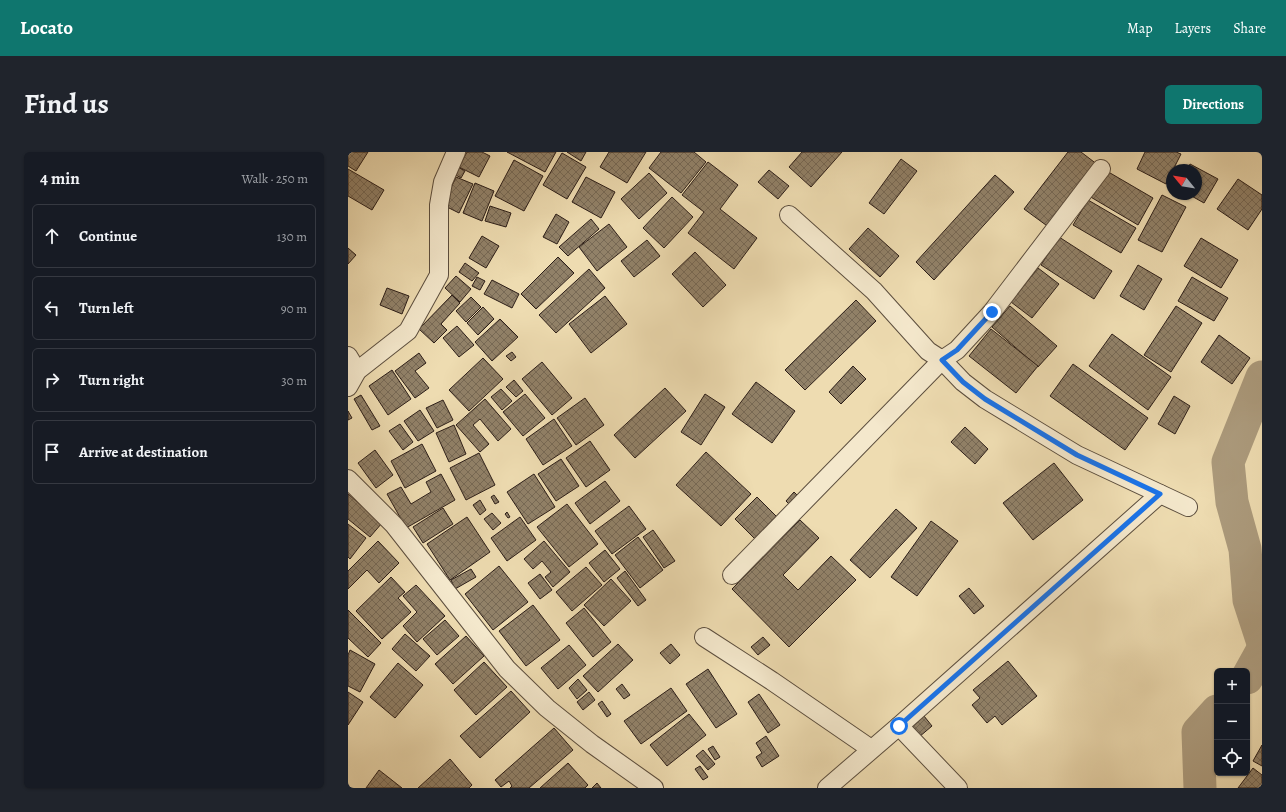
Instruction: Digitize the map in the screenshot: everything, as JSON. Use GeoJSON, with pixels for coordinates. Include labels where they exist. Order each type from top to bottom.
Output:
{"type":"FeatureCollection","features":[{"type":"Feature","properties":{"kind":"street"},"geometry":{"type":"LineString","coordinates":[[348,387],[352,364],[408,331],[439,275],[439,205],[443,182],[456,152]]}},
{"type":"Feature","properties":{"kind":"street"},"geometry":{"type":"LineString","coordinates":[[732,575],[942,360],[957,350],[992,312],[1101,169]]}},
{"type":"Feature","properties":{"kind":"street"},"geometry":{"type":"LineString","coordinates":[[789,215],[874,291],[928,351],[942,360],[963,382],[985,399],[1077,455],[1188,508]]}},
{"type":"Feature","properties":{"kind":"street"},"geometry":{"type":"LineString","coordinates":[[348,479],[394,525],[507,669],[547,708],[592,744],[654,788]]}},
{"type":"Feature","properties":{"kind":"street"},"geometry":{"type":"LineString","coordinates":[[827,788],[1160,494]]}},
{"type":"Feature","properties":{"kind":"street"},"geometry":{"type":"LineString","coordinates":[[704,637],[772,681],[871,750]]}},
{"type":"Feature","properties":{"kind":"street"},"geometry":{"type":"LineString","coordinates":[[899,726],[958,788]]}},
{"type":"Feature","properties":{"kind":"building"},"geometry":{"type":"Polygon","coordinates":[[[348,152],[368,152],[356,171],[348,166],[348,152]]]}},
{"type":"Feature","properties":{"kind":"building"},"geometry":{"type":"Polygon","coordinates":[[[467,152],[482,152],[490,156],[479,177],[459,167],[467,152]]]}},
{"type":"Feature","properties":{"kind":"building"},"geometry":{"type":"Polygon","coordinates":[[[507,152],[556,152],[545,172],[507,152]]]}},
{"type":"Feature","properties":{"kind":"building"},"geometry":{"type":"Polygon","coordinates":[[[567,152],[586,152],[581,161],[567,152]]]}},
{"type":"Feature","properties":{"kind":"building"},"geometry":{"type":"Polygon","coordinates":[[[609,152],[646,152],[627,183],[600,167],[609,152]]]}},
{"type":"Feature","properties":{"kind":"building"},"geometry":{"type":"Polygon","coordinates":[[[661,152],[694,152],[706,162],[681,193],[649,168],[661,152]]]}},
{"type":"Feature","properties":{"kind":"building"},"geometry":{"type":"Polygon","coordinates":[[[802,152],[842,152],[811,187],[789,167],[802,152]]]}},
{"type":"Feature","properties":{"kind":"building"},"geometry":{"type":"Polygon","coordinates":[[[1068,152],[1081,152],[1098,165],[1050,228],[1024,209],[1068,152]]]}},
{"type":"Feature","properties":{"kind":"building"},"geometry":{"type":"Polygon","coordinates":[[[1145,152],[1176,152],[1181,154],[1176,164],[1166,164],[1166,184],[1137,169],[1145,152]]]}},
{"type":"Feature","properties":{"kind":"building"},"geometry":{"type":"Polygon","coordinates":[[[562,153],[586,167],[567,199],[543,185],[562,153]]]}},
{"type":"Feature","properties":{"kind":"building"},"geometry":{"type":"Polygon","coordinates":[[[901,159],[917,171],[884,214],[869,203],[901,159]]]}},
{"type":"Feature","properties":{"kind":"building"},"geometry":{"type":"Polygon","coordinates":[[[514,160],[543,176],[524,211],[495,196],[514,160]]]}},
{"type":"Feature","properties":{"kind":"building"},"geometry":{"type":"Polygon","coordinates":[[[708,162],[738,185],[720,209],[757,238],[734,269],[688,233],[704,212],[682,195],[708,162]]]}},
{"type":"Feature","properties":{"kind":"building"},"geometry":{"type":"Polygon","coordinates":[[[458,167],[465,171],[461,178],[454,174],[458,167]]]}},
{"type":"Feature","properties":{"kind":"building"},"geometry":{"type":"Polygon","coordinates":[[[348,169],[384,190],[372,210],[348,196],[348,169]]]}},
{"type":"Feature","properties":{"kind":"building"},"geometry":{"type":"Polygon","coordinates":[[[769,170],[789,186],[778,199],[758,182],[769,170]]]}},
{"type":"Feature","properties":{"kind":"building"},"geometry":{"type":"Polygon","coordinates":[[[1105,170],[1153,198],[1138,225],[1089,196],[1105,170]]]}},
{"type":"Feature","properties":{"kind":"building"},"geometry":{"type":"Polygon","coordinates":[[[1202,170],[1218,179],[1204,203],[1199,200],[1202,200],[1202,170]]]}},
{"type":"Feature","properties":{"kind":"building"},"geometry":{"type":"Polygon","coordinates":[[[649,173],[667,193],[639,219],[621,199],[649,173]]]}},
{"type":"Feature","properties":{"kind":"building"},"geometry":{"type":"Polygon","coordinates":[[[995,175],[1014,192],[934,280],[916,262],[995,175]]]}},
{"type":"Feature","properties":{"kind":"building"},"geometry":{"type":"Polygon","coordinates":[[[456,177],[473,184],[459,213],[443,205],[456,177]]]}},
{"type":"Feature","properties":{"kind":"building"},"geometry":{"type":"Polygon","coordinates":[[[586,177],[615,192],[601,218],[572,202],[586,177]]]}},
{"type":"Feature","properties":{"kind":"building"},"geometry":{"type":"Polygon","coordinates":[[[1238,179],[1262,195],[1262,209],[1248,230],[1217,209],[1238,179]]]}},
{"type":"Feature","properties":{"kind":"building"},"geometry":{"type":"Polygon","coordinates":[[[475,183],[494,191],[482,221],[463,213],[475,183]]]}},
{"type":"Feature","properties":{"kind":"building"},"geometry":{"type":"Polygon","coordinates":[[[1162,195],[1166,197],[1166,200],[1172,200],[1186,207],[1162,252],[1138,240],[1162,195]]]}},
{"type":"Feature","properties":{"kind":"building"},"geometry":{"type":"Polygon","coordinates":[[[672,197],[693,217],[664,248],[643,228],[672,197]]]}},
{"type":"Feature","properties":{"kind":"building"},"geometry":{"type":"Polygon","coordinates":[[[1088,200],[1136,228],[1121,253],[1073,225],[1088,200]]]}},
{"type":"Feature","properties":{"kind":"building"},"geometry":{"type":"Polygon","coordinates":[[[490,206],[511,213],[506,227],[485,221],[490,206]]]}},
{"type":"Feature","properties":{"kind":"building"},"geometry":{"type":"Polygon","coordinates":[[[556,214],[569,222],[557,244],[543,237],[556,214]]]}},
{"type":"Feature","properties":{"kind":"building"},"geometry":{"type":"Polygon","coordinates":[[[591,219],[599,229],[568,256],[559,247],[591,219]]]}},
{"type":"Feature","properties":{"kind":"building"},"geometry":{"type":"Polygon","coordinates":[[[609,224],[627,247],[597,271],[579,247],[609,224]]]}},
{"type":"Feature","properties":{"kind":"building"},"geometry":{"type":"Polygon","coordinates":[[[868,228],[899,256],[880,277],[849,249],[868,228]]]}},
{"type":"Feature","properties":{"kind":"building"},"geometry":{"type":"Polygon","coordinates":[[[482,236],[499,246],[486,268],[469,258],[482,236]]]}},
{"type":"Feature","properties":{"kind":"building"},"geometry":{"type":"Polygon","coordinates":[[[1059,237],[1112,271],[1094,299],[1041,265],[1059,237]]]}},
{"type":"Feature","properties":{"kind":"building"},"geometry":{"type":"Polygon","coordinates":[[[1201,238],[1238,260],[1221,288],[1184,266],[1201,238]]]}},
{"type":"Feature","properties":{"kind":"building"},"geometry":{"type":"Polygon","coordinates":[[[647,240],[660,256],[634,277],[621,261],[647,240]]]}},
{"type":"Feature","properties":{"kind":"building"},"geometry":{"type":"Polygon","coordinates":[[[348,248],[356,255],[348,264],[348,248]]]}},
{"type":"Feature","properties":{"kind":"building"},"geometry":{"type":"Polygon","coordinates":[[[695,252],[726,285],[703,307],[672,274],[695,252]]]}},
{"type":"Feature","properties":{"kind":"building"},"geometry":{"type":"Polygon","coordinates":[[[558,257],[574,273],[536,309],[521,294],[558,257]]]}},
{"type":"Feature","properties":{"kind":"building"},"geometry":{"type":"Polygon","coordinates":[[[465,263],[479,273],[472,281],[459,272],[465,263]]]}},
{"type":"Feature","properties":{"kind":"building"},"geometry":{"type":"Polygon","coordinates":[[[1138,265],[1162,279],[1144,310],[1120,296],[1138,265]]]}},
{"type":"Feature","properties":{"kind":"building"},"geometry":{"type":"Polygon","coordinates":[[[1038,268],[1059,284],[1032,318],[1011,302],[1038,268]]]}},
{"type":"Feature","properties":{"kind":"building"},"geometry":{"type":"Polygon","coordinates":[[[589,269],[605,288],[556,333],[539,315],[589,269]]]}},
{"type":"Feature","properties":{"kind":"building"},"geometry":{"type":"Polygon","coordinates":[[[456,276],[471,289],[460,302],[445,288],[456,276]]]}},
{"type":"Feature","properties":{"kind":"building"},"geometry":{"type":"Polygon","coordinates":[[[477,277],[485,281],[480,290],[472,286],[477,277]]]}},
{"type":"Feature","properties":{"kind":"building"},"geometry":{"type":"Polygon","coordinates":[[[1192,277],[1228,298],[1214,321],[1178,301],[1192,277]]]}},
{"type":"Feature","properties":{"kind":"building"},"geometry":{"type":"Polygon","coordinates":[[[492,280],[519,294],[512,308],[484,294],[492,280]]]}},
{"type":"Feature","properties":{"kind":"building"},"geometry":{"type":"Polygon","coordinates":[[[387,288],[409,296],[402,314],[380,305],[387,288]]]}},
{"type":"Feature","properties":{"kind":"building"},"geometry":{"type":"Polygon","coordinates":[[[452,295],[460,303],[441,324],[447,330],[434,343],[419,329],[452,295]]]}},
{"type":"Feature","properties":{"kind":"building"},"geometry":{"type":"Polygon","coordinates":[[[605,296],[627,324],[591,353],[569,324],[605,296]]]}},
{"type":"Feature","properties":{"kind":"building"},"geometry":{"type":"Polygon","coordinates":[[[471,297],[481,307],[466,322],[456,311],[471,297]]]}},
{"type":"Feature","properties":{"kind":"building"},"geometry":{"type":"Polygon","coordinates":[[[856,300],[876,321],[805,390],[785,370],[856,300]]]}},
{"type":"Feature","properties":{"kind":"building"},"geometry":{"type":"Polygon","coordinates":[[[1010,306],[1057,346],[1038,367],[992,327],[1010,306]]]}},
{"type":"Feature","properties":{"kind":"building"},"geometry":{"type":"Polygon","coordinates":[[[1176,306],[1202,323],[1171,372],[1144,355],[1176,306]]]}},
{"type":"Feature","properties":{"kind":"building"},"geometry":{"type":"Polygon","coordinates":[[[483,307],[494,319],[478,335],[467,323],[483,307]]]}},
{"type":"Feature","properties":{"kind":"building"},"geometry":{"type":"Polygon","coordinates":[[[500,319],[518,337],[492,361],[475,342],[500,319]]]}},
{"type":"Feature","properties":{"kind":"building"},"geometry":{"type":"Polygon","coordinates":[[[457,326],[474,345],[459,357],[443,338],[457,326]]]}},
{"type":"Feature","properties":{"kind":"building"},"geometry":{"type":"Polygon","coordinates":[[[991,329],[1038,366],[1016,393],[969,356],[991,329]]]}},
{"type":"Feature","properties":{"kind":"building"},"geometry":{"type":"Polygon","coordinates":[[[1112,334],[1171,377],[1148,410],[1089,366],[1112,334]]]}},
{"type":"Feature","properties":{"kind":"building"},"geometry":{"type":"Polygon","coordinates":[[[1219,335],[1250,358],[1232,384],[1201,362],[1219,335]]]}},
{"type":"Feature","properties":{"kind":"building"},"geometry":{"type":"Polygon","coordinates":[[[512,352],[516,357],[511,361],[506,356],[512,352]]]}},
{"type":"Feature","properties":{"kind":"building"},"geometry":{"type":"Polygon","coordinates":[[[419,353],[426,363],[415,371],[429,388],[415,398],[395,371],[419,353]]]}},
{"type":"Feature","properties":{"kind":"building"},"geometry":{"type":"Polygon","coordinates":[[[483,358],[503,379],[469,411],[449,390],[483,358]]]}},
{"type":"Feature","properties":{"kind":"building"},"geometry":{"type":"Polygon","coordinates":[[[542,362],[572,398],[552,415],[522,379],[542,362]]]}},
{"type":"Feature","properties":{"kind":"building"},"geometry":{"type":"Polygon","coordinates":[[[1073,364],[1148,418],[1125,450],[1050,396],[1073,364]]]}},
{"type":"Feature","properties":{"kind":"building"},"geometry":{"type":"Polygon","coordinates":[[[853,366],[866,379],[841,404],[829,392],[853,366]]]}},
{"type":"Feature","properties":{"kind":"building"},"geometry":{"type":"Polygon","coordinates":[[[392,370],[411,399],[388,415],[369,386],[392,370]]]}},
{"type":"Feature","properties":{"kind":"building"},"geometry":{"type":"Polygon","coordinates":[[[514,380],[523,391],[516,397],[506,387],[514,380]]]}},
{"type":"Feature","properties":{"kind":"building"},"geometry":{"type":"Polygon","coordinates":[[[756,382],[795,411],[772,443],[732,414],[756,382]]]}},
{"type":"Feature","properties":{"kind":"building"},"geometry":{"type":"Polygon","coordinates":[[[665,388],[686,411],[635,458],[614,435],[665,388]]]}},
{"type":"Feature","properties":{"kind":"building"},"geometry":{"type":"Polygon","coordinates":[[[501,389],[512,401],[502,410],[491,397],[501,389]]]}},
{"type":"Feature","properties":{"kind":"building"},"geometry":{"type":"Polygon","coordinates":[[[525,394],[545,418],[523,436],[503,412],[525,394]]]}},
{"type":"Feature","properties":{"kind":"building"},"geometry":{"type":"Polygon","coordinates":[[[705,394],[725,407],[701,445],[681,432],[705,394]]]}},
{"type":"Feature","properties":{"kind":"building"},"geometry":{"type":"Polygon","coordinates":[[[361,395],[380,426],[372,430],[354,399],[361,395]]]}},
{"type":"Feature","properties":{"kind":"building"},"geometry":{"type":"Polygon","coordinates":[[[1174,396],[1190,406],[1175,434],[1158,424],[1174,396]]]}},
{"type":"Feature","properties":{"kind":"building"},"geometry":{"type":"Polygon","coordinates":[[[585,398],[604,425],[576,445],[557,418],[585,398]]]}},
{"type":"Feature","properties":{"kind":"building"},"geometry":{"type":"Polygon","coordinates":[[[485,399],[511,429],[498,441],[480,419],[473,425],[489,444],[480,452],[456,425],[485,399]]]}},
{"type":"Feature","properties":{"kind":"building"},"geometry":{"type":"Polygon","coordinates":[[[443,400],[453,420],[437,428],[426,408],[443,400]]]}},
{"type":"Feature","properties":{"kind":"building"},"geometry":{"type":"Polygon","coordinates":[[[420,410],[434,431],[418,441],[404,421],[420,410]]]}},
{"type":"Feature","properties":{"kind":"building"},"geometry":{"type":"Polygon","coordinates":[[[348,411],[352,418],[348,420],[348,411]]]}},
{"type":"Feature","properties":{"kind":"building"},"geometry":{"type":"Polygon","coordinates":[[[554,419],[572,446],[543,465],[526,439],[554,419]]]}},
{"type":"Feature","properties":{"kind":"building"},"geometry":{"type":"Polygon","coordinates":[[[400,424],[413,442],[403,450],[389,431],[400,424]]]}},
{"type":"Feature","properties":{"kind":"building"},"geometry":{"type":"Polygon","coordinates":[[[454,425],[466,454],[449,462],[436,433],[454,425]]]}},
{"type":"Feature","properties":{"kind":"building"},"geometry":{"type":"Polygon","coordinates":[[[965,427],[988,449],[975,464],[951,442],[965,427]]]}},
{"type":"Feature","properties":{"kind":"building"},"geometry":{"type":"Polygon","coordinates":[[[590,441],[610,470],[586,487],[566,458],[590,441]]]}},
{"type":"Feature","properties":{"kind":"building"},"geometry":{"type":"Polygon","coordinates":[[[422,444],[436,471],[405,488],[391,461],[422,444]]]}},
{"type":"Feature","properties":{"kind":"building"},"geometry":{"type":"Polygon","coordinates":[[[375,450],[393,475],[376,488],[358,463],[375,450]]]}},
{"type":"Feature","properties":{"kind":"building"},"geometry":{"type":"Polygon","coordinates":[[[706,452],[751,494],[721,526],[676,485],[706,452]]]}},
{"type":"Feature","properties":{"kind":"building"},"geometry":{"type":"Polygon","coordinates":[[[479,453],[495,485],[466,500],[450,468],[479,453]]]}},
{"type":"Feature","properties":{"kind":"building"},"geometry":{"type":"Polygon","coordinates":[[[561,459],[579,486],[556,501],[538,474],[561,459]]]}},
{"type":"Feature","properties":{"kind":"building"},"geometry":{"type":"Polygon","coordinates":[[[1054,463],[1083,500],[1033,540],[1003,503],[1054,463]]]}},
{"type":"Feature","properties":{"kind":"building"},"geometry":{"type":"Polygon","coordinates":[[[441,474],[455,500],[406,528],[387,494],[401,487],[411,504],[431,492],[426,482],[441,474]]]}},
{"type":"Feature","properties":{"kind":"building"},"geometry":{"type":"Polygon","coordinates":[[[534,474],[555,507],[528,524],[507,492],[534,474]]]}},
{"type":"Feature","properties":{"kind":"building"},"geometry":{"type":"Polygon","coordinates":[[[605,481],[620,501],[590,524],[575,503],[605,481]]]}},
{"type":"Feature","properties":{"kind":"building"},"geometry":{"type":"Polygon","coordinates":[[[794,492],[800,498],[792,507],[786,501],[794,492]]]}},
{"type":"Feature","properties":{"kind":"building"},"geometry":{"type":"Polygon","coordinates":[[[348,494],[382,523],[370,537],[348,519],[348,494]]]}},
{"type":"Feature","properties":{"kind":"building"},"geometry":{"type":"Polygon","coordinates":[[[494,495],[499,502],[495,504],[491,497],[494,495]]]}},
{"type":"Feature","properties":{"kind":"building"},"geometry":{"type":"Polygon","coordinates":[[[757,497],[778,518],[756,540],[735,519],[757,497]]]}},
{"type":"Feature","properties":{"kind":"building"},"geometry":{"type":"Polygon","coordinates":[[[480,500],[486,510],[480,515],[473,505],[480,500]]]}},
{"type":"Feature","properties":{"kind":"building"},"geometry":{"type":"Polygon","coordinates":[[[567,504],[598,544],[569,567],[537,527],[567,504]]]}},
{"type":"Feature","properties":{"kind":"building"},"geometry":{"type":"Polygon","coordinates":[[[629,506],[646,529],[612,554],[595,531],[629,506]]]}},
{"type":"Feature","properties":{"kind":"building"},"geometry":{"type":"Polygon","coordinates":[[[443,508],[453,524],[423,543],[413,527],[443,508]]]}},
{"type":"Feature","properties":{"kind":"building"},"geometry":{"type":"Polygon","coordinates":[[[896,509],[917,528],[870,578],[850,560],[896,509]]]}},
{"type":"Feature","properties":{"kind":"building"},"geometry":{"type":"Polygon","coordinates":[[[507,512],[510,517],[508,518],[505,514],[507,512]]]}},
{"type":"Feature","properties":{"kind":"building"},"geometry":{"type":"Polygon","coordinates":[[[492,513],[501,523],[493,530],[484,519],[492,513]]]}},
{"type":"Feature","properties":{"kind":"building"},"geometry":{"type":"Polygon","coordinates":[[[467,517],[490,552],[450,580],[427,544],[467,517]]]}},
{"type":"Feature","properties":{"kind":"building"},"geometry":{"type":"Polygon","coordinates":[[[520,517],[536,540],[507,561],[491,538],[520,517]]]}},
{"type":"Feature","properties":{"kind":"building"},"geometry":{"type":"Polygon","coordinates":[[[800,520],[819,538],[783,575],[798,590],[831,556],[856,580],[789,647],[732,589],[800,520]]]}},
{"type":"Feature","properties":{"kind":"building"},"geometry":{"type":"Polygon","coordinates":[[[931,521],[958,541],[917,596],[891,577],[931,521]]]}},
{"type":"Feature","properties":{"kind":"building"},"geometry":{"type":"Polygon","coordinates":[[[348,524],[366,538],[350,559],[348,557],[348,524]]]}},
{"type":"Feature","properties":{"kind":"building"},"geometry":{"type":"Polygon","coordinates":[[[653,530],[675,561],[664,568],[643,537],[653,530]]]}},
{"type":"Feature","properties":{"kind":"building"},"geometry":{"type":"Polygon","coordinates":[[[638,537],[663,570],[640,588],[615,555],[638,537]]]}},
{"type":"Feature","properties":{"kind":"building"},"geometry":{"type":"Polygon","coordinates":[[[378,541],[399,563],[379,583],[367,570],[348,589],[348,571],[378,541]]]}},
{"type":"Feature","properties":{"kind":"building"},"geometry":{"type":"Polygon","coordinates":[[[544,541],[570,572],[553,587],[545,577],[551,572],[542,561],[533,569],[524,559],[544,541]]]}},
{"type":"Feature","properties":{"kind":"building"},"geometry":{"type":"Polygon","coordinates":[[[605,550],[620,569],[604,582],[589,563],[605,550]]]}},
{"type":"Feature","properties":{"kind":"building"},"geometry":{"type":"Polygon","coordinates":[[[499,566],[528,602],[493,630],[465,594],[499,566]]]}},
{"type":"Feature","properties":{"kind":"building"},"geometry":{"type":"Polygon","coordinates":[[[586,567],[602,585],[572,611],[556,592],[586,567]]]}},
{"type":"Feature","properties":{"kind":"building"},"geometry":{"type":"Polygon","coordinates":[[[471,569],[476,577],[455,589],[451,580],[471,569]]]}},
{"type":"Feature","properties":{"kind":"building"},"geometry":{"type":"Polygon","coordinates":[[[625,571],[646,600],[638,606],[617,578],[625,571]]]}},
{"type":"Feature","properties":{"kind":"building"},"geometry":{"type":"Polygon","coordinates":[[[540,574],[552,590],[540,599],[528,583],[540,574]]]}},
{"type":"Feature","properties":{"kind":"building"},"geometry":{"type":"Polygon","coordinates":[[[391,577],[405,592],[398,598],[411,612],[382,639],[356,611],[391,577]]]}},
{"type":"Feature","properties":{"kind":"building"},"geometry":{"type":"Polygon","coordinates":[[[611,579],[631,601],[604,626],[584,605],[611,579]]]}},
{"type":"Feature","properties":{"kind":"building"},"geometry":{"type":"Polygon","coordinates":[[[416,585],[445,616],[417,642],[403,626],[417,612],[403,596],[416,585]]]}},
{"type":"Feature","properties":{"kind":"building"},"geometry":{"type":"Polygon","coordinates":[[[969,588],[984,606],[974,614],[959,596],[969,588]]]}},
{"type":"Feature","properties":{"kind":"building"},"geometry":{"type":"Polygon","coordinates":[[[533,605],[560,640],[526,666],[499,631],[533,605]]]}},
{"type":"Feature","properties":{"kind":"building"},"geometry":{"type":"Polygon","coordinates":[[[584,608],[611,642],[593,657],[566,623],[584,608]]]}},
{"type":"Feature","properties":{"kind":"building"},"geometry":{"type":"Polygon","coordinates":[[[348,610],[381,643],[368,657],[348,638],[348,610]]]}},
{"type":"Feature","properties":{"kind":"building"},"geometry":{"type":"Polygon","coordinates":[[[445,620],[459,636],[437,655],[423,639],[445,620]]]}},
{"type":"Feature","properties":{"kind":"building"},"geometry":{"type":"Polygon","coordinates":[[[405,634],[430,656],[416,671],[392,649],[405,634]]]}},
{"type":"Feature","properties":{"kind":"building"},"geometry":{"type":"Polygon","coordinates":[[[466,636],[484,656],[453,684],[435,664],[466,636]]]}},
{"type":"Feature","properties":{"kind":"building"},"geometry":{"type":"Polygon","coordinates":[[[763,637],[770,645],[758,655],[751,647],[763,637]]]}},
{"type":"Feature","properties":{"kind":"building"},"geometry":{"type":"Polygon","coordinates":[[[618,644],[633,660],[598,692],[583,676],[618,644]]]}},
{"type":"Feature","properties":{"kind":"building"},"geometry":{"type":"Polygon","coordinates":[[[671,644],[680,655],[670,664],[660,653],[671,644]]]}},
{"type":"Feature","properties":{"kind":"building"},"geometry":{"type":"Polygon","coordinates":[[[569,645],[586,665],[558,689],[541,668],[569,645]]]}},
{"type":"Feature","properties":{"kind":"building"},"geometry":{"type":"Polygon","coordinates":[[[350,650],[375,664],[360,692],[348,686],[348,655],[350,650]]]}},
{"type":"Feature","properties":{"kind":"building"},"geometry":{"type":"Polygon","coordinates":[[[1008,661],[1037,696],[1002,725],[995,716],[987,723],[972,705],[980,698],[973,690],[1008,661]]]}},
{"type":"Feature","properties":{"kind":"building"},"geometry":{"type":"Polygon","coordinates":[[[484,662],[507,687],[476,715],[454,690],[484,662]]]}},
{"type":"Feature","properties":{"kind":"building"},"geometry":{"type":"Polygon","coordinates":[[[398,663],[423,685],[395,718],[370,697],[398,663]]]}},
{"type":"Feature","properties":{"kind":"building"},"geometry":{"type":"Polygon","coordinates":[[[708,669],[737,714],[716,728],[686,684],[708,669]]]}},
{"type":"Feature","properties":{"kind":"building"},"geometry":{"type":"Polygon","coordinates":[[[578,679],[587,690],[577,699],[569,688],[578,679]]]}},
{"type":"Feature","properties":{"kind":"building"},"geometry":{"type":"Polygon","coordinates":[[[622,684],[630,695],[624,699],[616,689],[622,684]]]}},
{"type":"Feature","properties":{"kind":"building"},"geometry":{"type":"Polygon","coordinates":[[[671,688],[687,711],[641,744],[624,721],[671,688]]]}},
{"type":"Feature","properties":{"kind":"building"},"geometry":{"type":"Polygon","coordinates":[[[511,691],[530,712],[480,758],[460,736],[511,691]]]}},
{"type":"Feature","properties":{"kind":"building"},"geometry":{"type":"Polygon","coordinates":[[[348,692],[363,702],[348,725],[348,692]]]}},
{"type":"Feature","properties":{"kind":"building"},"geometry":{"type":"Polygon","coordinates":[[[589,692],[595,700],[583,710],[577,702],[589,692]]]}},
{"type":"Feature","properties":{"kind":"building"},"geometry":{"type":"Polygon","coordinates":[[[759,694],[780,725],[768,733],[748,702],[759,694]]]}},
{"type":"Feature","properties":{"kind":"building"},"geometry":{"type":"Polygon","coordinates":[[[602,701],[611,714],[607,717],[598,704],[602,701]]]}},
{"type":"Feature","properties":{"kind":"building"},"geometry":{"type":"Polygon","coordinates":[[[689,714],[706,735],[667,766],[650,745],[689,714]]]}},
{"type":"Feature","properties":{"kind":"building"},"geometry":{"type":"Polygon","coordinates":[[[924,716],[932,726],[919,737],[911,728],[924,716]]]}},
{"type":"Feature","properties":{"kind":"building"},"geometry":{"type":"Polygon","coordinates":[[[554,728],[573,750],[529,788],[510,788],[512,786],[509,781],[501,787],[495,780],[554,728]]]}},
{"type":"Feature","properties":{"kind":"building"},"geometry":{"type":"Polygon","coordinates":[[[766,736],[779,756],[762,767],[756,757],[762,753],[756,743],[766,736]]]}},
{"type":"Feature","properties":{"kind":"building"},"geometry":{"type":"Polygon","coordinates":[[[1262,745],[1262,766],[1253,761],[1262,745]]]}},
{"type":"Feature","properties":{"kind":"building"},"geometry":{"type":"Polygon","coordinates":[[[713,746],[720,757],[715,760],[708,749],[713,746]]]}},
{"type":"Feature","properties":{"kind":"building"},"geometry":{"type":"Polygon","coordinates":[[[703,750],[715,764],[708,770],[696,756],[703,750]]]}},
{"type":"Feature","properties":{"kind":"building"},"geometry":{"type":"Polygon","coordinates":[[[450,759],[472,785],[469,788],[418,788],[450,759]]]}},
{"type":"Feature","properties":{"kind":"building"},"geometry":{"type":"Polygon","coordinates":[[[568,763],[588,785],[585,788],[540,788],[568,763]]]}},
{"type":"Feature","properties":{"kind":"building"},"geometry":{"type":"Polygon","coordinates":[[[700,766],[708,777],[703,780],[695,769],[700,766]]]}},
{"type":"Feature","properties":{"kind":"building"},"geometry":{"type":"Polygon","coordinates":[[[1253,768],[1262,775],[1262,788],[1238,788],[1247,776],[1250,776],[1250,772],[1253,768]]]}},
{"type":"Feature","properties":{"kind":"building"},"geometry":{"type":"Polygon","coordinates":[[[379,770],[402,788],[366,788],[379,770]]]}},
{"type":"Feature","properties":{"kind":"building"},"geometry":{"type":"Polygon","coordinates":[[[597,783],[601,788],[592,788],[597,783]]]}},
{"type":"Feature","properties":{"kind":"waterway"},"geometry":{"type":"LineString","coordinates":[[1262,377],[1228,462],[1232,502],[1245,549],[1249,600],[1262,640]]}},
{"type":"Feature","properties":{"kind":"waterway"},"geometry":{"type":"LineString","coordinates":[[1250,673],[1262,651]]}},
{"type":"Feature","properties":{"kind":"waterway"},"geometry":{"type":"LineString","coordinates":[[1200,788],[1198,732],[1214,714]]}},
{"type":"Feature","properties":{"kind":"route"},"geometry":{"type":"LineString","coordinates":[[899,726],[1160,494],[1077,455],[985,399],[963,382],[942,360],[957,350],[992,312]]}}]}
